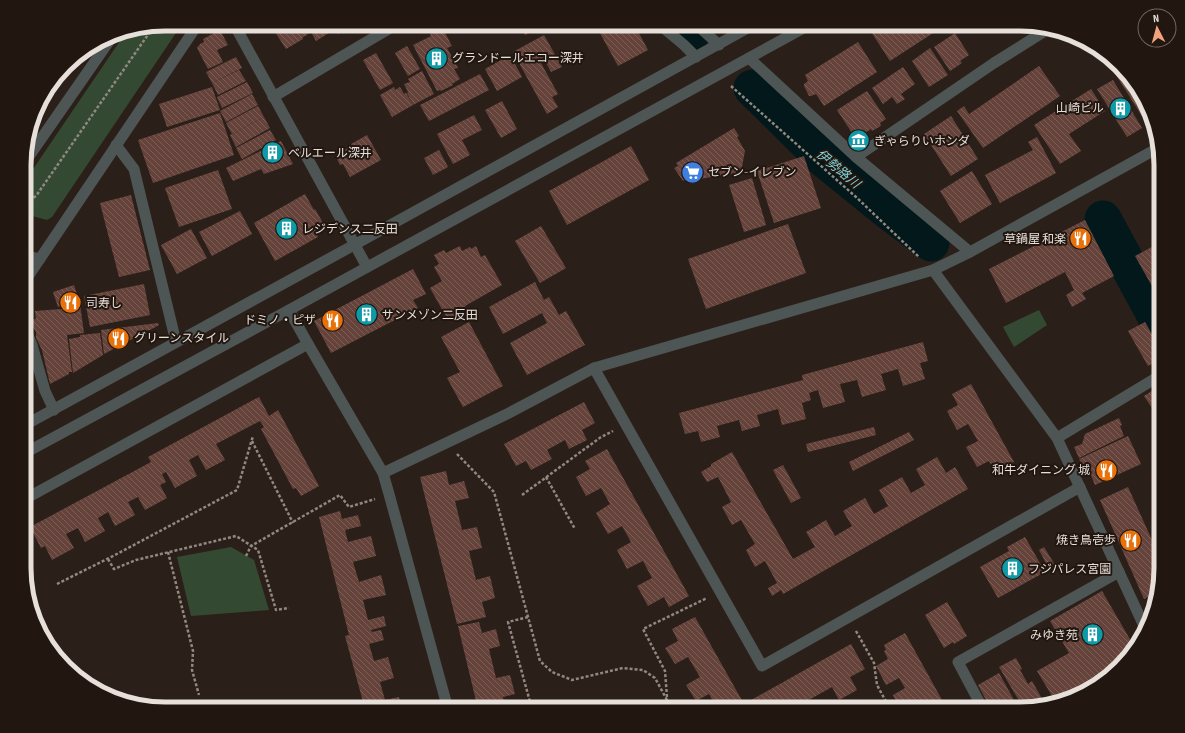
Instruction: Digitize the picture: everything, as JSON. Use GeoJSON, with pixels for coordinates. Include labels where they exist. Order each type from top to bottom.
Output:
{"type":"FeatureCollection","features":[{"type":"Feature","properties":{"kind":"street"},"geometry":{"type":"LineString","coordinates":[[31,272],[193,31]]}},
{"type":"Feature","properties":{"kind":"street"},"geometry":{"type":"LineString","coordinates":[[238,31],[367,267]]}},
{"type":"Feature","properties":{"kind":"street"},"geometry":{"type":"LineString","coordinates":[[273,97],[384,31]]}},
{"type":"Feature","properties":{"kind":"street"},"geometry":{"type":"LineString","coordinates":[[667,31],[696,57]]}},
{"type":"Feature","properties":{"kind":"street"},"geometry":{"type":"LineString","coordinates":[[704,31],[719,45]]}},
{"type":"Feature","properties":{"kind":"street"},"geometry":{"type":"LineString","coordinates":[[31,422],[743,31]]}},
{"type":"Feature","properties":{"kind":"street"},"geometry":{"type":"LineString","coordinates":[[31,450],[798,31]]}},
{"type":"Feature","properties":{"kind":"street"},"geometry":{"type":"LineString","coordinates":[[856,157],[994,63],[1041,33]]}},
{"type":"Feature","properties":{"kind":"street"},"geometry":{"type":"LineString","coordinates":[[32,152],[107,45]]}},
{"type":"Feature","properties":{"kind":"street"},"geometry":{"type":"LineString","coordinates":[[749,58],[856,157],[970,252]]}},
{"type":"Feature","properties":{"kind":"street"},"geometry":{"type":"LineString","coordinates":[[116,145],[134,169],[176,342]]}},
{"type":"Feature","properties":{"kind":"street"},"geometry":{"type":"LineString","coordinates":[[383,473],[505,415],[594,368],[933,270],[970,252],[1153,151]]}},
{"type":"Feature","properties":{"kind":"street"},"geometry":{"type":"LineString","coordinates":[[31,257],[40,259]]}},
{"type":"Feature","properties":{"kind":"street"},"geometry":{"type":"LineString","coordinates":[[933,270],[1057,438],[1119,572],[1143,620]]}},
{"type":"Feature","properties":{"kind":"street"},"geometry":{"type":"LineString","coordinates":[[289,310],[383,473],[446,702]]}},
{"type":"Feature","properties":{"kind":"street"},"geometry":{"type":"LineString","coordinates":[[31,343],[45,391],[54,410]]}},
{"type":"Feature","properties":{"kind":"street"},"geometry":{"type":"LineString","coordinates":[[31,496],[308,344]]}},
{"type":"Feature","properties":{"kind":"street"},"geometry":{"type":"LineString","coordinates":[[594,368],[762,666],[1080,487]]}},
{"type":"Feature","properties":{"kind":"street"},"geometry":{"type":"LineString","coordinates":[[1057,438],[1154,379]]}},
{"type":"Feature","properties":{"kind":"street"},"geometry":{"type":"LineString","coordinates":[[979,702],[958,662],[1119,572]]}},
{"type":"Feature","properties":{"kind":"path"},"geometry":{"type":"LineString","coordinates":[[31,199],[36,196],[150,32]]}},
{"type":"Feature","properties":{"kind":"path"},"geometry":{"type":"LineString","coordinates":[[731,86],[856,197],[933,270]]}},
{"type":"Feature","properties":{"kind":"path"},"geometry":{"type":"LineString","coordinates":[[522,495],[601,437],[626,425]]}},
{"type":"Feature","properties":{"kind":"path"},"geometry":{"type":"LineString","coordinates":[[57,584],[108,559],[237,490],[253,436]]}},
{"type":"Feature","properties":{"kind":"path"},"geometry":{"type":"LineString","coordinates":[[252,441],[293,523]]}},
{"type":"Feature","properties":{"kind":"path"},"geometry":{"type":"LineString","coordinates":[[447,443],[494,492],[540,661],[552,672],[572,680],[623,668],[643,670],[655,678],[667,700]]}},
{"type":"Feature","properties":{"kind":"path"},"geometry":{"type":"LineString","coordinates":[[546,478],[575,528]]}},
{"type":"Feature","properties":{"kind":"path"},"geometry":{"type":"LineString","coordinates":[[246,556],[251,546],[340,495],[349,507],[389,494]]}},
{"type":"Feature","properties":{"kind":"path"},"geometry":{"type":"LineString","coordinates":[[108,559],[114,569],[136,560],[236,536],[258,550],[276,610],[289,608]]}},
{"type":"Feature","properties":{"kind":"path"},"geometry":{"type":"LineString","coordinates":[[168,552],[193,651],[192,670],[199,695]]}},
{"type":"Feature","properties":{"kind":"path"},"geometry":{"type":"LineString","coordinates":[[667,700],[664,671],[643,629],[720,591]]}},
{"type":"Feature","properties":{"kind":"path"},"geometry":{"type":"LineString","coordinates":[[528,617],[508,622],[530,702]]}},
{"type":"Feature","properties":{"kind":"path"},"geometry":{"type":"LineString","coordinates":[[849,617],[874,663],[877,685],[886,702]]}},
{"type":"Feature","properties":{"kind":"green space"},"geometry":{"type":"Polygon","coordinates":[[[156,31],[177,31],[52,217],[47,220],[31,216],[31,172],[122,38],[156,31]]]}},
{"type":"Feature","properties":{"kind":"green space"},"geometry":{"type":"Polygon","coordinates":[[[1039,310],[1047,325],[1014,347],[1003,327],[1039,310]]]}},
{"type":"Feature","properties":{"kind":"green space"},"geometry":{"type":"Polygon","coordinates":[[[231,547],[254,560],[269,610],[191,616],[177,557],[231,547]]]}},
{"type":"Feature","properties":{"kind":"building"},"geometry":{"type":"Polygon","coordinates":[[[221,31],[228,45],[217,50],[223,62],[208,69],[197,48],[204,42],[203,39],[221,31]]]}},
{"type":"Feature","properties":{"kind":"building"},"geometry":{"type":"Polygon","coordinates":[[[332,31],[316,41],[311,32],[302,38],[303,39],[286,49],[275,32],[332,31]]]}},
{"type":"Feature","properties":{"kind":"building"},"geometry":{"type":"Polygon","coordinates":[[[336,31],[343,31],[338,34],[336,31]]]}},
{"type":"Feature","properties":{"kind":"building","name":"グランドールエコー深井"},"geometry":{"type":"Polygon","coordinates":[[[435,31],[444,31],[452,46],[447,48],[458,68],[454,69],[460,79],[452,84],[453,85],[441,91],[437,91],[413,45],[431,36],[430,34],[435,31]]]}},
{"type":"Feature","properties":{"kind":"building"},"geometry":{"type":"Polygon","coordinates":[[[523,31],[533,31],[525,35],[523,31]]]}},
{"type":"Feature","properties":{"kind":"building"},"geometry":{"type":"Polygon","coordinates":[[[599,31],[638,31],[648,50],[618,66],[599,31]]]}},
{"type":"Feature","properties":{"kind":"building"},"geometry":{"type":"Polygon","coordinates":[[[871,31],[936,31],[890,61],[871,31]]]}},
{"type":"Feature","properties":{"kind":"building"},"geometry":{"type":"Polygon","coordinates":[[[955,33],[969,55],[960,61],[962,63],[950,71],[934,47],[955,33]]]}},
{"type":"Feature","properties":{"kind":"building"},"geometry":{"type":"Polygon","coordinates":[[[544,35],[562,67],[551,72],[545,61],[541,63],[558,94],[552,97],[558,107],[547,114],[513,52],[544,35]]]}},
{"type":"Feature","properties":{"kind":"building"},"geometry":{"type":"Polygon","coordinates":[[[858,42],[877,72],[824,106],[816,94],[809,96],[804,86],[804,84],[808,81],[805,75],[858,42]]]}},
{"type":"Feature","properties":{"kind":"building"},"geometry":{"type":"Polygon","coordinates":[[[407,46],[420,69],[408,76],[395,53],[407,46]]]}},
{"type":"Feature","properties":{"kind":"building"},"geometry":{"type":"Polygon","coordinates":[[[930,48],[948,75],[929,87],[912,61],[930,48]]]}},
{"type":"Feature","properties":{"kind":"building"},"geometry":{"type":"Polygon","coordinates":[[[376,53],[393,83],[380,90],[363,60],[376,53]]]}},
{"type":"Feature","properties":{"kind":"building"},"geometry":{"type":"Polygon","coordinates":[[[510,55],[522,77],[497,91],[485,69],[510,55]]]}},
{"type":"Feature","properties":{"kind":"building"},"geometry":{"type":"Polygon","coordinates":[[[236,57],[242,68],[212,83],[206,72],[236,57]]]}},
{"type":"Feature","properties":{"kind":"building"},"geometry":{"type":"Polygon","coordinates":[[[1039,66],[1060,96],[983,148],[957,111],[964,106],[969,114],[1039,66]]]}},
{"type":"Feature","properties":{"kind":"building"},"geometry":{"type":"Polygon","coordinates":[[[903,67],[915,84],[901,94],[905,99],[897,104],[892,97],[883,104],[872,88],[903,67]]]}},
{"type":"Feature","properties":{"kind":"building"},"geometry":{"type":"Polygon","coordinates":[[[239,70],[246,81],[218,95],[212,83],[239,70]]]}},
{"type":"Feature","properties":{"kind":"building"},"geometry":{"type":"Polygon","coordinates":[[[422,71],[434,94],[413,105],[404,84],[410,82],[408,79],[422,71]]]}},
{"type":"Feature","properties":{"kind":"building"},"geometry":{"type":"Polygon","coordinates":[[[480,74],[489,90],[429,121],[420,105],[480,74]]]}},
{"type":"Feature","properties":{"kind":"building"},"geometry":{"type":"Polygon","coordinates":[[[1118,74],[1136,98],[1148,125],[1116,75],[1118,74]]]}},
{"type":"Feature","properties":{"kind":"building","name":"山崎ビル"},"geometry":{"type":"Polygon","coordinates":[[[1113,80],[1142,128],[1127,137],[1097,89],[1113,80]]]}},
{"type":"Feature","properties":{"kind":"building"},"geometry":{"type":"Polygon","coordinates":[[[247,82],[253,93],[222,108],[217,97],[247,82]]]}},
{"type":"Feature","properties":{"kind":"building"},"geometry":{"type":"Polygon","coordinates":[[[212,87],[220,110],[167,127],[159,104],[212,87]]]}},
{"type":"Feature","properties":{"kind":"building"},"geometry":{"type":"Polygon","coordinates":[[[394,87],[395,90],[400,87],[404,94],[406,93],[413,105],[392,117],[380,95],[394,87]]]}},
{"type":"Feature","properties":{"kind":"building"},"geometry":{"type":"Polygon","coordinates":[[[1091,89],[1105,111],[1069,134],[1081,151],[1060,164],[1034,125],[1091,89]]]}},
{"type":"Feature","properties":{"kind":"building"},"geometry":{"type":"Polygon","coordinates":[[[867,91],[886,119],[880,123],[881,126],[872,131],[871,129],[856,139],[837,110],[867,91]]]}},
{"type":"Feature","properties":{"kind":"building"},"geometry":{"type":"Polygon","coordinates":[[[252,94],[258,105],[226,122],[220,111],[252,94]]]}},
{"type":"Feature","properties":{"kind":"building"},"geometry":{"type":"Polygon","coordinates":[[[502,101],[517,129],[501,138],[485,110],[502,101]]]}},
{"type":"Feature","properties":{"kind":"building"},"geometry":{"type":"Polygon","coordinates":[[[258,106],[264,117],[232,134],[226,123],[258,106]]]}},
{"type":"Feature","properties":{"kind":"building"},"geometry":{"type":"Polygon","coordinates":[[[220,113],[234,155],[153,183],[138,140],[220,113]]]}},
{"type":"Feature","properties":{"kind":"building"},"geometry":{"type":"Polygon","coordinates":[[[474,115],[482,130],[462,140],[470,155],[453,164],[437,134],[474,115]]]}},
{"type":"Feature","properties":{"kind":"building"},"geometry":{"type":"Polygon","coordinates":[[[951,116],[978,159],[951,176],[924,134],[951,116]]]}},
{"type":"Feature","properties":{"kind":"building"},"geometry":{"type":"Polygon","coordinates":[[[264,117],[270,128],[236,147],[230,135],[264,117]]]}},
{"type":"Feature","properties":{"kind":"building"},"geometry":{"type":"Polygon","coordinates":[[[734,128],[745,151],[741,172],[688,181],[686,179],[683,181],[674,168],[678,166],[676,163],[734,128]]]}},
{"type":"Feature","properties":{"kind":"building"},"geometry":{"type":"Polygon","coordinates":[[[270,130],[276,140],[242,159],[236,148],[270,130]]]}},
{"type":"Feature","properties":{"kind":"building"},"geometry":{"type":"Polygon","coordinates":[[[367,135],[381,160],[350,177],[343,164],[340,165],[335,155],[352,146],[351,144],[367,135]]]}},
{"type":"Feature","properties":{"kind":"building"},"geometry":{"type":"Polygon","coordinates":[[[1037,137],[1056,173],[1000,203],[985,175],[1033,150],[1028,142],[1037,137]]]}},
{"type":"Feature","properties":{"kind":"building","name":"ベルエール深井"},"geometry":{"type":"Polygon","coordinates":[[[281,141],[293,164],[264,174],[261,169],[233,181],[226,168],[281,141]]]}},
{"type":"Feature","properties":{"kind":"building"},"geometry":{"type":"Polygon","coordinates":[[[631,146],[649,180],[567,225],[549,191],[631,146]]]}},
{"type":"Feature","properties":{"kind":"building"},"geometry":{"type":"Polygon","coordinates":[[[439,150],[448,167],[433,175],[424,158],[439,150]]]}},
{"type":"Feature","properties":{"kind":"building"},"geometry":{"type":"Polygon","coordinates":[[[804,156],[821,208],[774,223],[757,171],[804,156]]]}},
{"type":"Feature","properties":{"kind":"building"},"geometry":{"type":"Polygon","coordinates":[[[218,170],[232,209],[179,227],[165,188],[218,170]]]}},
{"type":"Feature","properties":{"kind":"building"},"geometry":{"type":"Polygon","coordinates":[[[972,171],[992,204],[960,223],[940,191],[972,171]]]}},
{"type":"Feature","properties":{"kind":"building"},"geometry":{"type":"Polygon","coordinates":[[[752,178],[766,225],[744,232],[729,185],[752,178]]]}},
{"type":"Feature","properties":{"kind":"building","name":"レジデンス二反田"},"geometry":{"type":"Polygon","coordinates":[[[305,194],[323,223],[320,234],[317,235],[318,237],[275,261],[254,223],[305,194]]]}},
{"type":"Feature","properties":{"kind":"building"},"geometry":{"type":"Polygon","coordinates":[[[131,195],[150,270],[119,277],[100,203],[131,195]]]}},
{"type":"Feature","properties":{"kind":"building"},"geometry":{"type":"Polygon","coordinates":[[[240,211],[252,234],[212,256],[199,232],[240,211]]]}},
{"type":"Feature","properties":{"kind":"building"},"geometry":{"type":"Polygon","coordinates":[[[1085,220],[1114,276],[1082,293],[1086,299],[1072,307],[1066,295],[1074,290],[1065,272],[1006,303],[989,269],[1085,220]]]}},
{"type":"Feature","properties":{"kind":"building"},"geometry":{"type":"Polygon","coordinates":[[[788,224],[806,273],[706,309],[688,259],[788,224]]]}},
{"type":"Feature","properties":{"kind":"building"},"geometry":{"type":"Polygon","coordinates":[[[541,226],[566,268],[540,283],[515,241],[541,226]]]}},
{"type":"Feature","properties":{"kind":"building"},"geometry":{"type":"Polygon","coordinates":[[[191,229],[207,258],[177,274],[161,245],[191,229]]]}},
{"type":"Feature","properties":{"kind":"building"},"geometry":{"type":"Polygon","coordinates":[[[460,246],[462,251],[476,246],[481,257],[485,255],[502,285],[465,306],[467,309],[448,320],[430,288],[442,281],[434,267],[439,264],[434,255],[444,250],[446,253],[460,246]]]}},
{"type":"Feature","properties":{"kind":"building"},"geometry":{"type":"Polygon","coordinates":[[[1154,246],[1154,288],[1153,288],[1135,256],[1154,246]]]}},
{"type":"Feature","properties":{"kind":"building","name":"サンメゾン二反田"},"geometry":{"type":"Polygon","coordinates":[[[413,269],[426,294],[413,300],[418,308],[331,353],[314,321],[413,269]]]}},
{"type":"Feature","properties":{"kind":"building"},"geometry":{"type":"Polygon","coordinates":[[[535,282],[544,300],[549,297],[559,315],[566,311],[585,345],[527,375],[510,343],[547,323],[542,313],[503,334],[489,307],[535,282]]]}},
{"type":"Feature","properties":{"kind":"building"},"geometry":{"type":"Polygon","coordinates":[[[144,284],[150,315],[90,327],[84,296],[144,284]]]}},
{"type":"Feature","properties":{"kind":"building"},"geometry":{"type":"Polygon","coordinates":[[[74,285],[79,301],[58,307],[53,292],[74,285]]]}},
{"type":"Feature","properties":{"kind":"building"},"geometry":{"type":"Polygon","coordinates":[[[80,304],[84,333],[67,335],[72,372],[69,372],[69,374],[50,384],[42,350],[36,338],[36,332],[31,323],[31,320],[36,319],[35,311],[61,309],[61,307],[80,304]]]}},
{"type":"Feature","properties":{"kind":"building"},"geometry":{"type":"Polygon","coordinates":[[[469,322],[503,386],[463,407],[447,378],[460,372],[441,337],[469,322]]]}},
{"type":"Feature","properties":{"kind":"building"},"geometry":{"type":"Polygon","coordinates":[[[1145,322],[1154,338],[1154,363],[1148,366],[1128,331],[1145,322]]]}},
{"type":"Feature","properties":{"kind":"building"},"geometry":{"type":"Polygon","coordinates":[[[158,323],[159,325],[150,330],[142,331],[142,334],[104,354],[101,330],[158,323]]]}},
{"type":"Feature","properties":{"kind":"building"},"geometry":{"type":"Polygon","coordinates":[[[100,333],[103,355],[73,373],[69,339],[80,337],[80,335],[100,333]]]}},
{"type":"Feature","properties":{"kind":"building"},"geometry":{"type":"Polygon","coordinates":[[[923,342],[928,361],[920,363],[925,379],[903,386],[898,369],[881,374],[886,390],[862,397],[857,380],[840,384],[845,402],[823,408],[818,390],[809,393],[811,400],[802,403],[806,419],[782,425],[778,409],[757,415],[760,426],[742,431],[739,420],[717,426],[720,437],[701,442],[698,431],[685,434],[679,413],[803,380],[802,375],[923,342]]]}},
{"type":"Feature","properties":{"kind":"building"},"geometry":{"type":"Polygon","coordinates":[[[31,382],[33,392],[31,392],[31,382]]]}},
{"type":"Feature","properties":{"kind":"building"},"geometry":{"type":"Polygon","coordinates":[[[971,384],[1014,462],[995,472],[989,461],[977,467],[966,447],[978,441],[968,424],[957,430],[947,411],[958,405],[952,394],[971,384]]]}},
{"type":"Feature","properties":{"kind":"building"},"geometry":{"type":"Polygon","coordinates":[[[1154,390],[1154,411],[1144,396],[1154,390]]]}},
{"type":"Feature","properties":{"kind":"building"},"geometry":{"type":"Polygon","coordinates":[[[259,397],[269,416],[278,410],[319,486],[301,496],[296,488],[293,489],[261,429],[264,427],[260,421],[216,444],[225,460],[206,470],[198,455],[189,460],[197,476],[175,488],[166,472],[162,474],[166,482],[160,485],[167,498],[145,510],[138,497],[128,502],[135,515],[115,526],[108,512],[98,518],[105,531],[85,542],[78,528],[66,534],[74,548],[52,560],[45,546],[41,548],[31,526],[151,462],[148,457],[259,397]]]}},
{"type":"Feature","properties":{"kind":"building"},"geometry":{"type":"Polygon","coordinates":[[[584,402],[595,423],[582,430],[587,440],[569,449],[565,440],[547,450],[552,459],[531,470],[526,461],[516,466],[504,444],[584,402]]]}},
{"type":"Feature","properties":{"kind":"building"},"geometry":{"type":"Polygon","coordinates":[[[1119,418],[1124,436],[1079,458],[1074,447],[1082,444],[1085,434],[1119,418]]]}},
{"type":"Feature","properties":{"kind":"building"},"geometry":{"type":"Polygon","coordinates":[[[874,427],[876,435],[808,452],[806,444],[874,427]]]}},
{"type":"Feature","properties":{"kind":"building"},"geometry":{"type":"Polygon","coordinates":[[[909,432],[914,440],[853,471],[849,462],[909,432]]]}},
{"type":"Feature","properties":{"kind":"building"},"geometry":{"type":"Polygon","coordinates":[[[1128,436],[1141,464],[1095,485],[1089,471],[1086,472],[1079,459],[1128,436]]]}},
{"type":"Feature","properties":{"kind":"building"},"geometry":{"type":"Polygon","coordinates":[[[607,449],[689,596],[669,607],[664,597],[648,606],[637,586],[652,578],[643,561],[627,569],[617,550],[631,542],[622,526],[608,534],[596,513],[610,504],[601,488],[586,496],[576,477],[590,469],[585,461],[607,449]]]}},
{"type":"Feature","properties":{"kind":"building"},"geometry":{"type":"Polygon","coordinates":[[[732,452],[793,559],[815,547],[806,532],[826,520],[835,536],[852,526],[843,511],[865,498],[874,514],[888,506],[879,490],[902,477],[911,493],[925,485],[916,469],[937,457],[946,473],[955,467],[968,489],[783,594],[781,590],[772,596],[768,588],[777,583],[765,561],[755,567],[746,550],[755,544],[741,520],[732,525],[722,507],[731,502],[718,477],[707,482],[701,472],[711,466],[711,464],[732,452]]]}},
{"type":"Feature","properties":{"kind":"building"},"geometry":{"type":"Polygon","coordinates":[[[783,465],[801,498],[791,503],[773,470],[783,465]]]}},
{"type":"Feature","properties":{"kind":"building"},"geometry":{"type":"Polygon","coordinates":[[[446,471],[449,485],[464,481],[469,498],[455,501],[462,530],[477,527],[482,548],[469,551],[476,580],[490,576],[495,598],[482,602],[486,617],[457,624],[420,477],[446,471]]]}},
{"type":"Feature","properties":{"kind":"building"},"geometry":{"type":"Polygon","coordinates":[[[1128,487],[1154,545],[1154,577],[1151,596],[1144,599],[1100,500],[1128,487]]]}},
{"type":"Feature","properties":{"kind":"building"},"geometry":{"type":"Polygon","coordinates":[[[340,511],[342,519],[358,515],[361,526],[345,530],[348,542],[371,536],[376,556],[353,562],[359,582],[381,575],[386,595],[363,600],[368,620],[384,616],[386,626],[371,630],[372,632],[381,630],[384,640],[369,644],[374,661],[388,657],[394,678],[380,682],[385,700],[399,697],[400,702],[363,702],[345,636],[349,635],[319,517],[340,511]]]}},
{"type":"Feature","properties":{"kind":"building","name":"フジパレス宮園"},"geometry":{"type":"Polygon","coordinates":[[[1025,537],[1045,572],[998,598],[980,567],[1009,551],[1007,547],[1025,537]]]}},
{"type":"Feature","properties":{"kind":"building"},"geometry":{"type":"Polygon","coordinates":[[[1044,547],[1055,565],[1049,569],[1039,550],[1044,547]]]}},
{"type":"Feature","properties":{"kind":"building","name":"みゆき苑"},"geometry":{"type":"Polygon","coordinates":[[[1102,591],[1131,642],[1115,663],[1087,684],[1071,692],[1053,697],[1037,671],[1069,653],[1050,621],[1102,591]]]}},
{"type":"Feature","properties":{"kind":"building"},"geometry":{"type":"Polygon","coordinates":[[[947,602],[967,636],[944,648],[925,615],[947,602]]]}},
{"type":"Feature","properties":{"kind":"building"},"geometry":{"type":"Polygon","coordinates":[[[695,617],[743,702],[713,702],[709,694],[696,701],[686,685],[700,677],[688,657],[675,664],[665,648],[678,641],[672,629],[695,617]]]}},
{"type":"Feature","properties":{"kind":"building"},"geometry":{"type":"Polygon","coordinates":[[[479,622],[482,633],[496,629],[500,646],[489,649],[496,678],[510,675],[515,694],[503,697],[504,702],[476,702],[458,626],[479,622]]]}},
{"type":"Feature","properties":{"kind":"building"},"geometry":{"type":"Polygon","coordinates":[[[905,633],[943,702],[896,702],[893,695],[905,688],[899,678],[886,685],[876,666],[888,659],[884,651],[886,650],[884,645],[905,633]]]}},
{"type":"Feature","properties":{"kind":"building"},"geometry":{"type":"Polygon","coordinates":[[[851,644],[865,669],[850,677],[857,690],[839,700],[832,687],[807,701],[748,702],[851,644]]]}},
{"type":"Feature","properties":{"kind":"building"},"geometry":{"type":"Polygon","coordinates":[[[1016,658],[1022,669],[1020,670],[1028,684],[1032,681],[1043,700],[1020,702],[999,667],[1016,658]]]}},
{"type":"Feature","properties":{"kind":"building"},"geometry":{"type":"Polygon","coordinates":[[[999,673],[1015,702],[987,702],[978,685],[999,673]]]}},
{"type":"Feature","properties":{"kind":"waterway","name":"伊勢路川"},"geometry":{"type":"LineString","coordinates":[[688,31],[691,34]]}},
{"type":"Feature","properties":{"kind":"waterway","name":"伊勢路川"},"geometry":{"type":"LineString","coordinates":[[752,88],[824,159],[892,214],[931,243]]}},
{"type":"Feature","properties":{"kind":"waterway","name":"伊勢路川"},"geometry":{"type":"LineString","coordinates":[[1103,219],[1154,313]]}},
{"type":"Feature","properties":{"kind":"place","name":"グランドールエコー深井"},"geometry":{"type":"Point","coordinates":[436,58]}},
{"type":"Feature","properties":{"kind":"place","name":"山崎ビル"},"geometry":{"type":"Point","coordinates":[1120,108]}},
{"type":"Feature","properties":{"kind":"place","name":"ぎゃらりいホンダ"},"geometry":{"type":"Point","coordinates":[858,141]}},
{"type":"Feature","properties":{"kind":"place","name":"ベルエール深井"},"geometry":{"type":"Point","coordinates":[272,153]}},
{"type":"Feature","properties":{"kind":"place","name":"セブン-イレブン"},"geometry":{"type":"Point","coordinates":[693,172]}},
{"type":"Feature","properties":{"kind":"place","name":"レジデンス二反田"},"geometry":{"type":"Point","coordinates":[286,229]}},
{"type":"Feature","properties":{"kind":"place","name":"草鍋屋 和楽"},"geometry":{"type":"Point","coordinates":[1081,239]}},
{"type":"Feature","properties":{"kind":"place","name":"司寿し"},"geometry":{"type":"Point","coordinates":[71,303]}},
{"type":"Feature","properties":{"kind":"place","name":"サンメゾン二反田"},"geometry":{"type":"Point","coordinates":[366,315]}},
{"type":"Feature","properties":{"kind":"place","name":"ドミノ・ピザ"},"geometry":{"type":"Point","coordinates":[332,320]}},
{"type":"Feature","properties":{"kind":"place","name":"グリーンスタイル"},"geometry":{"type":"Point","coordinates":[119,338]}},
{"type":"Feature","properties":{"kind":"place","name":"和牛ダイニング 城"},"geometry":{"type":"Point","coordinates":[1106,470]}},
{"type":"Feature","properties":{"kind":"place","name":"焼き鳥壱歩"},"geometry":{"type":"Point","coordinates":[1131,540]}},
{"type":"Feature","properties":{"kind":"place","name":"フジパレス宮園"},"geometry":{"type":"Point","coordinates":[1013,569]}},
{"type":"Feature","properties":{"kind":"place","name":"みゆき苑"},"geometry":{"type":"Point","coordinates":[1093,635]}}]}
